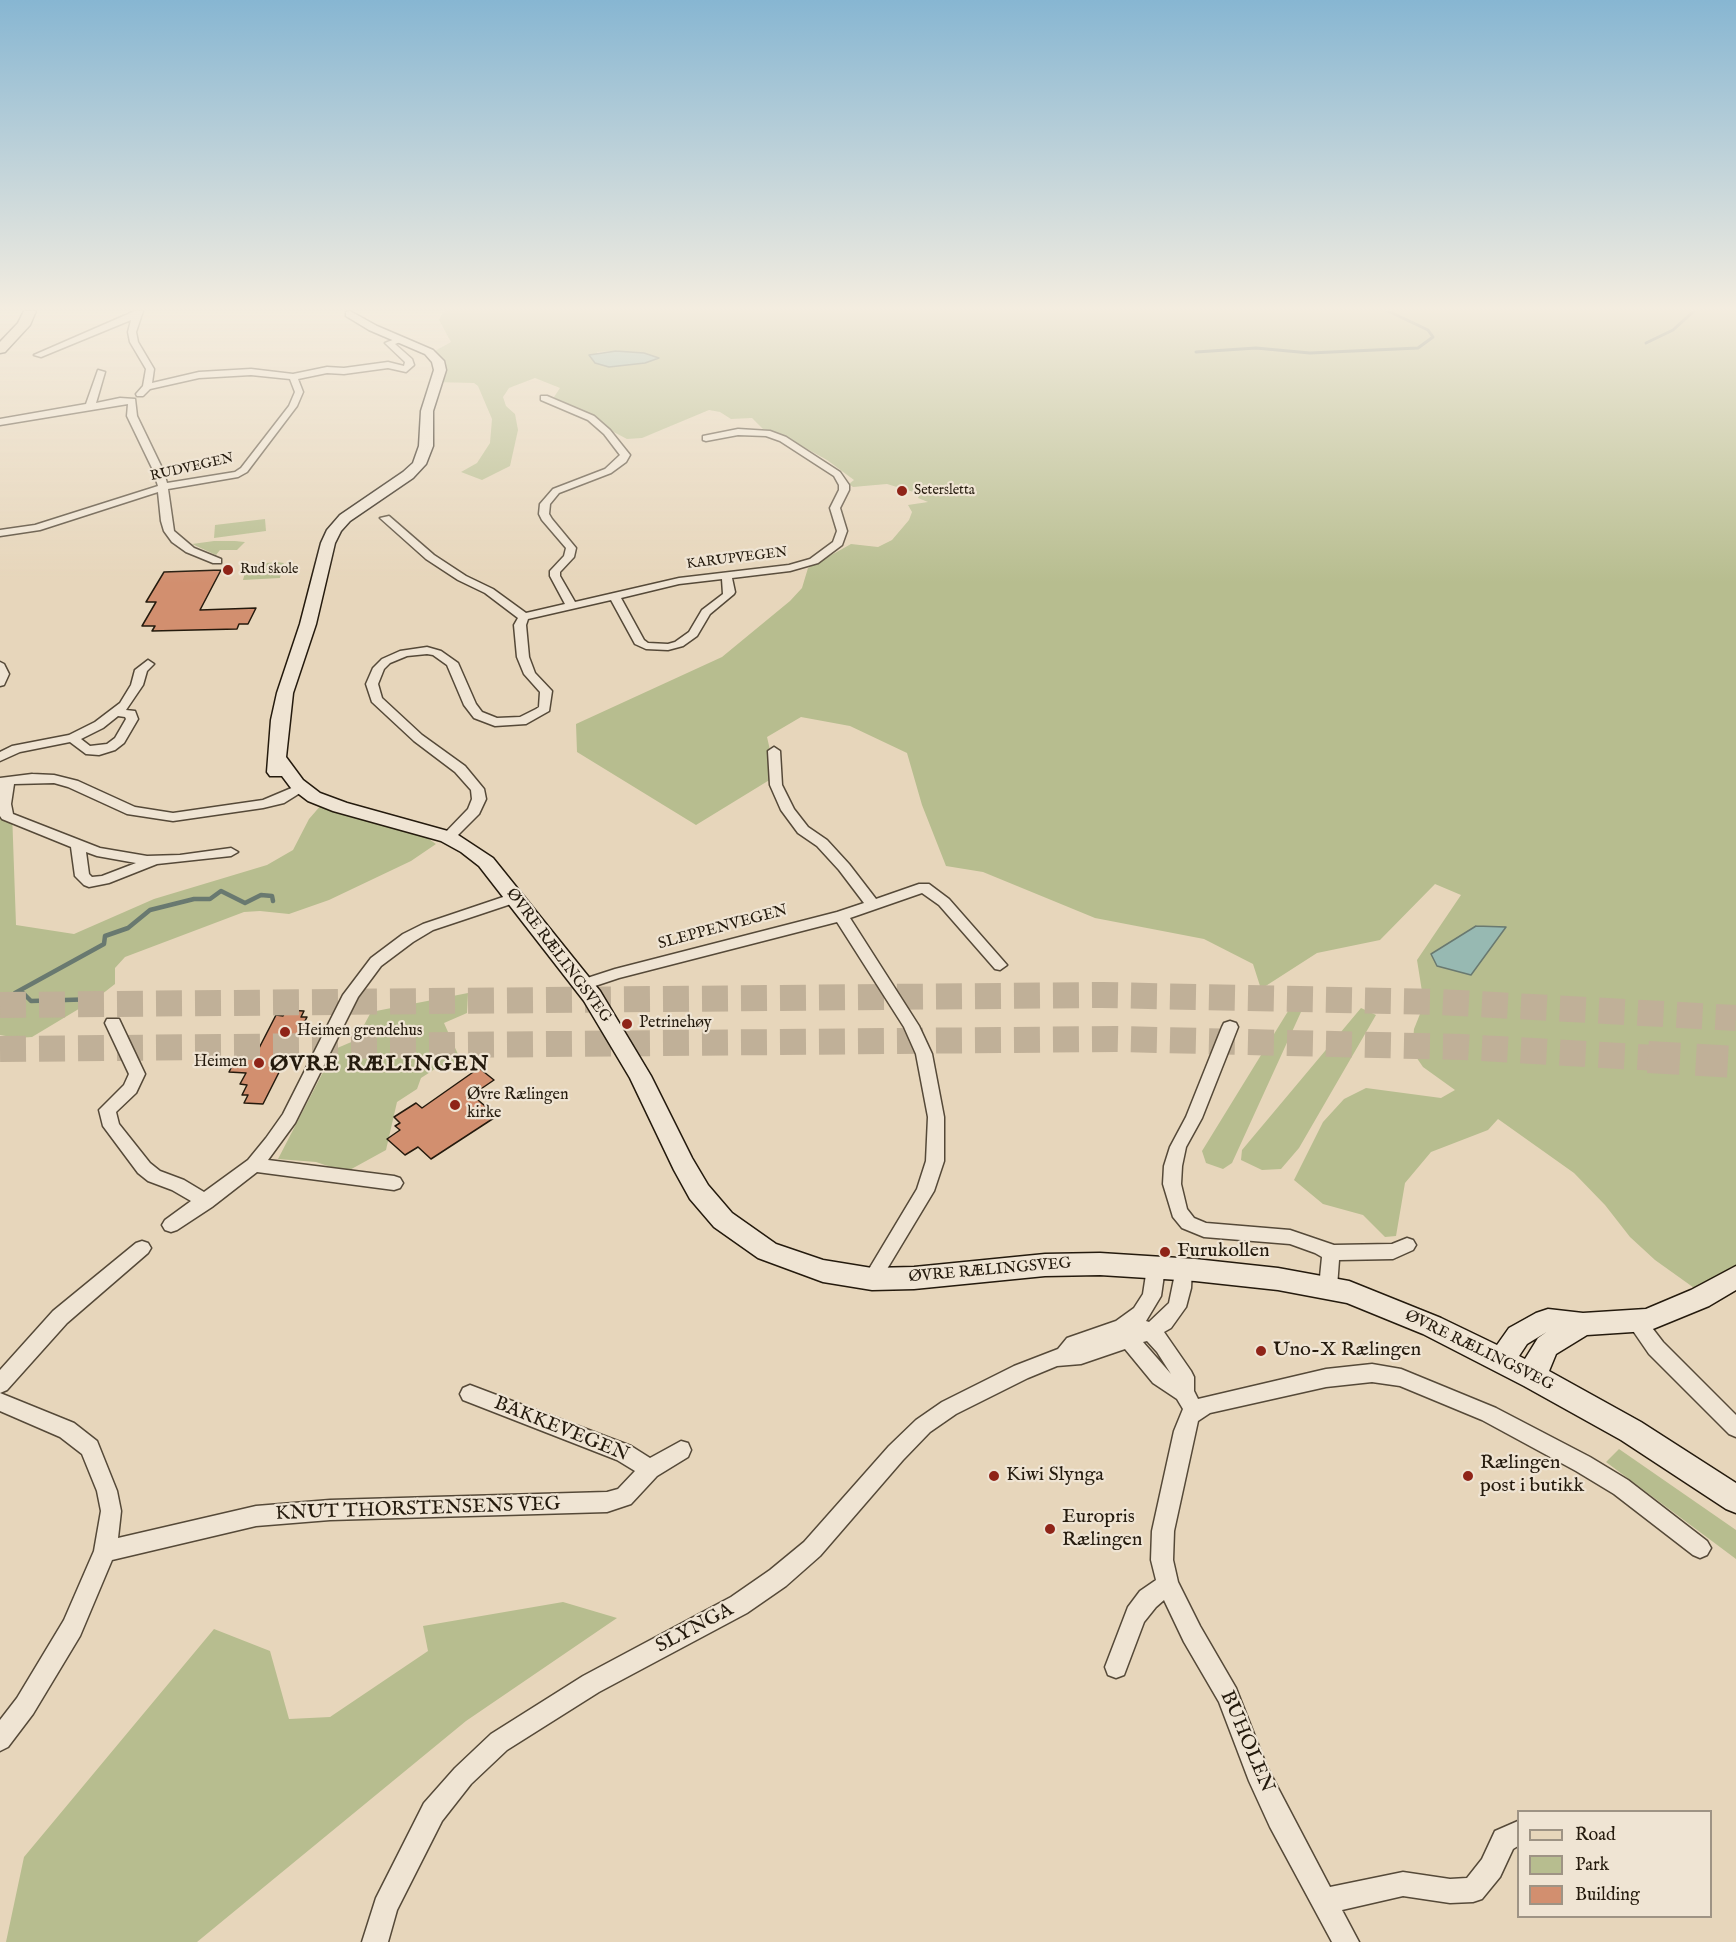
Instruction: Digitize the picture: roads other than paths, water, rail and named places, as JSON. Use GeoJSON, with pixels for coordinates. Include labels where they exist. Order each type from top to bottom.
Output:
{"type":"FeatureCollection","features":[{"type":"Feature","properties":{"kind":"main road"},"geometry":{"type":"LineString","coordinates":[[292,791],[276,773],[279,727],[285,693],[308,624],[330,536],[352,512],[414,469],[426,451],[427,411],[430,402]]}},
{"type":"Feature","properties":{"kind":"main road","name":"ØVRE RÆLINGSVEG"},"geometry":{"type":"LineString","coordinates":[[292,791],[448,837],[468,848],[486,862],[583,985],[632,1062],[690,1178],[709,1206],[752,1242],[781,1257],[823,1271],[872,1279],[914,1278],[1045,1265],[1183,1269],[1328,1287],[1374,1301],[1408,1315],[1502,1360],[1661,1449],[1736,1499]]}},
{"type":"Feature","properties":{"kind":"main road"},"geometry":{"type":"LineString","coordinates":[[1502,1360],[1518,1336],[1536,1324],[1548,1320],[1583,1324],[1636,1322],[1673,1310],[1736,1277]]}},
{"type":"Feature","properties":{"kind":"main road"},"geometry":{"type":"LineString","coordinates":[[1534,1377],[1539,1359],[1547,1346],[1583,1324]]}},
{"type":"Feature","properties":{"kind":"street"},"geometry":{"type":"LineString","coordinates":[[90,406],[91,402]]}},
{"type":"Feature","properties":{"kind":"street"},"geometry":{"type":"LineString","coordinates":[[0,422],[127,402]]}},
{"type":"Feature","properties":{"kind":"street"},"geometry":{"type":"LineString","coordinates":[[132,402],[132,416],[158,470],[163,487],[169,531],[176,540],[190,550],[217,561]]}},
{"type":"Feature","properties":{"kind":"street","name":"RUDVEGEN"},"geometry":{"type":"LineString","coordinates":[[3,534],[53,522],[163,487],[221,478],[244,470],[295,402]]}},
{"type":"Feature","properties":{"kind":"street"},"geometry":{"type":"LineString","coordinates":[[553,402],[591,418],[607,432],[625,455],[623,460],[608,471],[556,491],[545,504],[544,514],[547,520],[571,548],[572,552],[555,571],[555,576],[572,604]]}},
{"type":"Feature","properties":{"kind":"street","name":"KARUPVEGEN"},"geometry":{"type":"LineString","coordinates":[[524,617],[572,604],[679,581],[790,568],[823,556],[841,538],[841,525],[835,508],[844,490],[844,485],[837,474],[777,436],[749,432],[706,438]]}},
{"type":"Feature","properties":{"kind":"street"},"geometry":{"type":"LineString","coordinates":[[385,518],[430,557],[501,599],[524,617],[520,625],[523,657],[530,675],[546,691],[545,708],[540,712],[522,721],[495,722],[478,715],[470,705],[452,663],[438,653],[427,650],[404,653],[386,661],[375,675],[372,684],[376,699],[418,738],[460,769],[477,789],[479,799],[474,811],[448,837]]}},
{"type":"Feature","properties":{"kind":"street"},"geometry":{"type":"LineString","coordinates":[[0,546],[3,534]]}},
{"type":"Feature","properties":{"kind":"street"},"geometry":{"type":"LineString","coordinates":[[614,595],[639,642],[646,646],[668,647],[679,644],[693,634],[706,612],[728,596],[730,592],[726,575]]}},
{"type":"Feature","properties":{"kind":"street"},"geometry":{"type":"LineString","coordinates":[[0,757],[16,749],[73,738],[99,725],[117,712],[131,695],[141,670],[148,664]]}},
{"type":"Feature","properties":{"kind":"street"},"geometry":{"type":"LineString","coordinates":[[0,666],[3,674],[0,682]]}},
{"type":"Feature","properties":{"kind":"street"},"geometry":{"type":"LineString","coordinates":[[0,688],[1,695]]}},
{"type":"Feature","properties":{"kind":"street"},"geometry":{"type":"LineString","coordinates":[[73,738],[86,750],[99,751],[111,747],[120,740],[132,719],[131,714],[117,712]]}},
{"type":"Feature","properties":{"kind":"street"},"geometry":{"type":"LineString","coordinates":[[774,751],[776,785],[788,810],[803,830],[822,843],[844,867],[873,905]]}},
{"type":"Feature","properties":{"kind":"street"},"geometry":{"type":"LineString","coordinates":[[231,852],[156,860],[124,858],[78,846],[8,816],[4,804],[4,781],[32,778],[54,779],[73,784],[132,811],[157,816],[187,816],[263,804],[292,791]]}},
{"type":"Feature","properties":{"kind":"street"},"geometry":{"type":"LineString","coordinates":[[78,846],[82,876],[84,881],[89,882],[104,880],[156,860]]}},
{"type":"Feature","properties":{"kind":"street","name":"SLEPPENVEGEN"},"geometry":{"type":"LineString","coordinates":[[583,985],[615,974],[841,916],[924,888],[944,903],[1000,965]]}},
{"type":"Feature","properties":{"kind":"street"},"geometry":{"type":"LineString","coordinates":[[171,1225],[206,1202],[254,1164],[289,1118],[351,995],[376,962],[408,938],[428,927],[515,898]]}},
{"type":"Feature","properties":{"kind":"street"},"geometry":{"type":"LineString","coordinates":[[841,916],[911,1026],[924,1054],[936,1117],[936,1161],[925,1191],[872,1279]]}},
{"type":"Feature","properties":{"kind":"street"},"geometry":{"type":"LineString","coordinates":[[113,1023],[137,1074],[130,1089],[107,1110],[111,1126],[144,1168],[154,1176],[178,1185],[206,1202]]}},
{"type":"Feature","properties":{"kind":"street"},"geometry":{"type":"LineString","coordinates":[[1230,1027],[1194,1118],[1175,1156],[1172,1184],[1179,1212],[1188,1223],[1204,1230],[1290,1237],[1311,1242],[1331,1253],[1393,1251],[1407,1245]]}},
{"type":"Feature","properties":{"kind":"street"},"geometry":{"type":"LineString","coordinates":[[254,1164],[394,1183]]}},
{"type":"Feature","properties":{"kind":"street"},"geometry":{"type":"LineString","coordinates":[[0,1384],[60,1317],[142,1248]]}},
{"type":"Feature","properties":{"kind":"street"},"geometry":{"type":"LineString","coordinates":[[1328,1287],[1331,1253]]}},
{"type":"Feature","properties":{"kind":"street"},"geometry":{"type":"LineString","coordinates":[[1130,1332],[1152,1296],[1156,1268]]}},
{"type":"Feature","properties":{"kind":"street"},"geometry":{"type":"LineString","coordinates":[[1130,1332],[1151,1331],[1164,1322],[1177,1308],[1182,1288],[1183,1269]]}},
{"type":"Feature","properties":{"kind":"street"},"geometry":{"type":"LineString","coordinates":[[1636,1322],[1656,1348],[1736,1428]]}},
{"type":"Feature","properties":{"kind":"street"},"geometry":{"type":"LineString","coordinates":[[1151,1331],[1173,1357],[1184,1377],[1189,1402]]}},
{"type":"Feature","properties":{"kind":"street"},"geometry":{"type":"LineString","coordinates":[[1130,1332],[1160,1377],[1189,1402],[1233,1398],[1326,1378],[1372,1373],[1401,1378],[1489,1414],[1574,1460],[1621,1487],[1700,1548]]}},
{"type":"Feature","properties":{"kind":"street","name":"SLYNGA"},"geometry":{"type":"LineString","coordinates":[[375,1942],[385,1907],[433,1812],[463,1776],[499,1742],[591,1684],[739,1605],[778,1578],[812,1550],[896,1453],[923,1426],[949,1408],[1021,1372],[1063,1357],[1082,1356],[1130,1332]]}},
{"type":"Feature","properties":{"kind":"street","name":"BAKKEVEGEN"},"geometry":{"type":"LineString","coordinates":[[470,1394],[624,1453],[651,1469]]}},
{"type":"Feature","properties":{"kind":"street"},"geometry":{"type":"LineString","coordinates":[[0,1402],[67,1430],[90,1448],[107,1491],[111,1511],[105,1551],[72,1628],[25,1706],[0,1740]]}},
{"type":"Feature","properties":{"kind":"street","name":"BUHOLEN"},"geometry":{"type":"LineString","coordinates":[[1189,1402],[1190,1416],[1184,1431],[1163,1531],[1162,1560],[1168,1584],[1192,1634],[1228,1696],[1257,1773],[1279,1818],[1346,1942]]}},
{"type":"Feature","properties":{"kind":"street","name":"KNUT THORSTENSENS VEG"},"geometry":{"type":"LineString","coordinates":[[105,1551],[267,1515],[330,1510],[608,1502],[624,1497],[651,1469],[681,1450]]}},
{"type":"Feature","properties":{"kind":"street"},"geometry":{"type":"LineString","coordinates":[[1116,1666],[1137,1615],[1148,1599],[1168,1584]]}},
{"type":"Feature","properties":{"kind":"street"},"geometry":{"type":"LineString","coordinates":[[1324,1901],[1403,1884],[1450,1892],[1473,1890],[1491,1868],[1504,1840],[1517,1834]]}},
{"type":"Feature","properties":{"kind":"water"},"geometry":{"type":"Polygon","coordinates":[[[1476,926],[1506,927],[1471,975],[1437,966],[1431,954],[1476,926]]]}},
{"type":"Feature","properties":{"kind":"waterway"},"geometry":{"type":"LineString","coordinates":[[15,993],[104,944],[105,936],[128,928],[150,910],[194,899],[210,899],[221,891],[245,903],[261,895],[272,896],[273,901]]}},
{"type":"Feature","properties":{"kind":"waterway"},"geometry":{"type":"LineString","coordinates":[[0,997],[23,993],[31,1001],[99,999]]}},
{"type":"Feature","properties":{"kind":"tunnel"},"geometry":{"type":"LineString","coordinates":[[0,1005],[1102,995],[1440,1002],[1736,1018]]}},
{"type":"Feature","properties":{"kind":"tunnel"},"geometry":{"type":"LineString","coordinates":[[0,1049],[1116,1039],[1462,1047],[1675,1059]]}},
{"type":"Feature","properties":{"kind":"tunnel"},"geometry":{"type":"LineString","coordinates":[[1648,1057],[1736,1062]]}},
{"type":"Feature","properties":{"kind":"place","name":"Setersletta"},"geometry":{"type":"Point","coordinates":[902,491]}},
{"type":"Feature","properties":{"kind":"place","name":"Rud skole"},"geometry":{"type":"Point","coordinates":[228,570]}},
{"type":"Feature","properties":{"kind":"place","name":"Petrinehøy"},"geometry":{"type":"Point","coordinates":[627,1024]}},
{"type":"Feature","properties":{"kind":"place","name":"Heimen grendehus"},"geometry":{"type":"Point","coordinates":[285,1032]}},
{"type":"Feature","properties":{"kind":"place","name":"Heimen"},"geometry":{"type":"Point","coordinates":[259,1063]}},
{"type":"Feature","properties":{"kind":"place","name":"Øvre Rælingen kirke"},"geometry":{"type":"Point","coordinates":[455,1105]}},
{"type":"Feature","properties":{"kind":"place","name":"Furukollen"},"geometry":{"type":"Point","coordinates":[1165,1252]}},
{"type":"Feature","properties":{"kind":"place","name":"Uno-X Rælingen"},"geometry":{"type":"Point","coordinates":[1261,1351]}},
{"type":"Feature","properties":{"kind":"place","name":"Kiwi Slynga"},"geometry":{"type":"Point","coordinates":[994,1476]}},
{"type":"Feature","properties":{"kind":"place","name":"Rælingen post i butikk"},"geometry":{"type":"Point","coordinates":[1468,1476]}},
{"type":"Feature","properties":{"kind":"place","name":"Europris Rælingen"},"geometry":{"type":"Point","coordinates":[1050,1529]}},
{"type":"Feature","properties":{"kind":"district","name":"ØVRE RÆLINGEN"},"geometry":{"type":"Point","coordinates":[380,1065]}}]}
